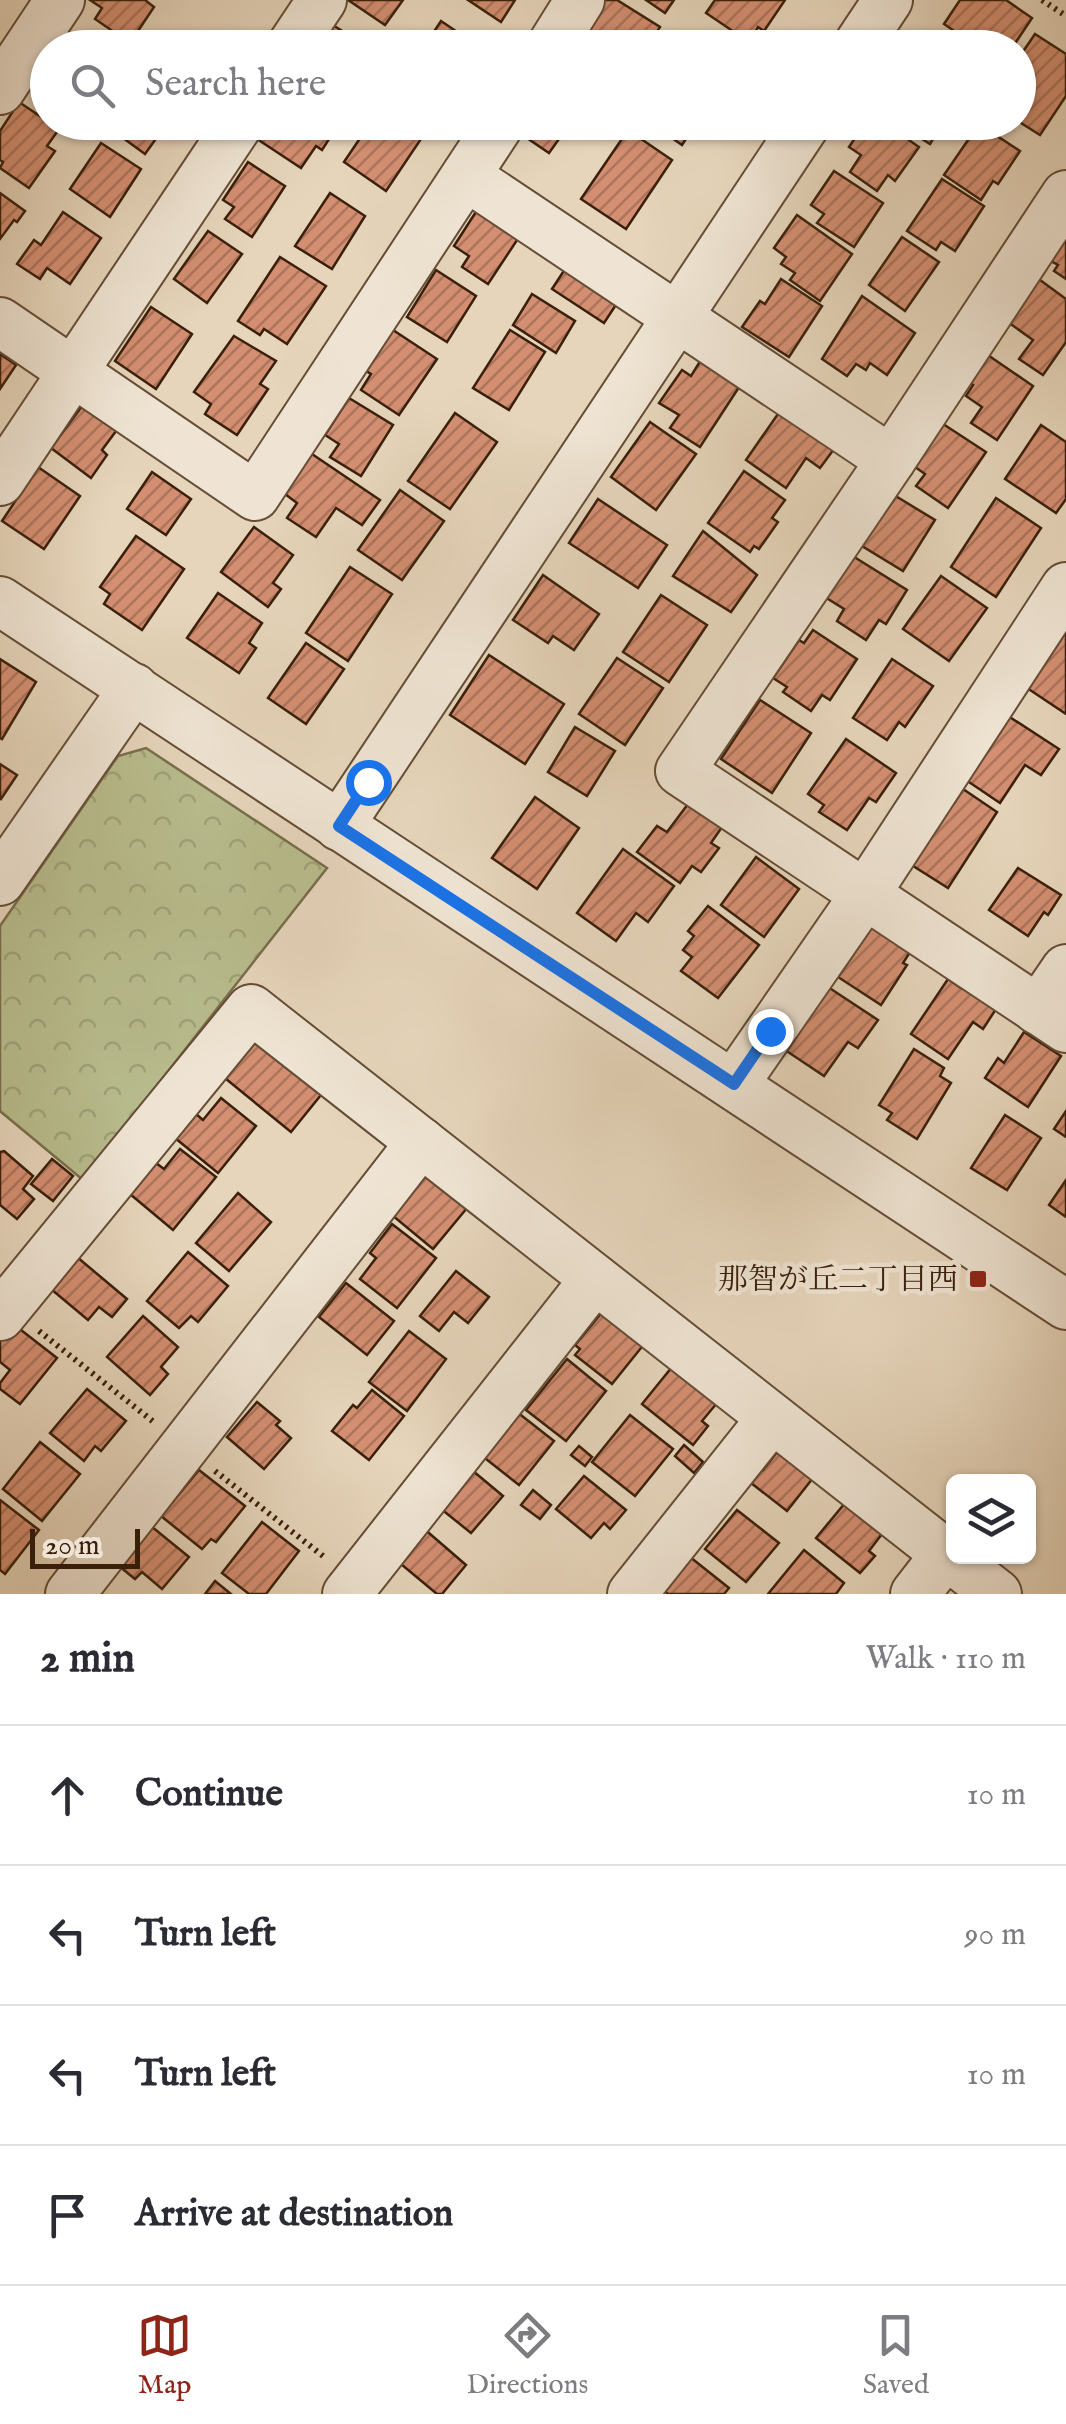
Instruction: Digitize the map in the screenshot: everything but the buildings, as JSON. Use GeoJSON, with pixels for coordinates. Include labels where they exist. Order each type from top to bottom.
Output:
{"type":"FeatureCollection","features":[{"type":"Feature","properties":{"kind":"street"},"geometry":{"type":"LineString","coordinates":[[40,30],[60,0]]}},
{"type":"Feature","properties":{"kind":"street"},"geometry":{"type":"LineString","coordinates":[[302,30],[322,0]]}},
{"type":"Feature","properties":{"kind":"street"},"geometry":{"type":"LineString","coordinates":[[561,30],[580,0]]}},
{"type":"Feature","properties":{"kind":"street"},"geometry":{"type":"LineString","coordinates":[[868,30],[888,0]]}},
{"type":"Feature","properties":{"kind":"street"},"geometry":{"type":"LineString","coordinates":[[0,90],[30,45]]}},
{"type":"Feature","properties":{"kind":"street"},"geometry":{"type":"LineString","coordinates":[[0,482],[228,140]]}},
{"type":"Feature","properties":{"kind":"street"},"geometry":{"type":"LineString","coordinates":[[0,322],[255,496],[489,140]]}},
{"type":"Feature","properties":{"kind":"street"},"geometry":{"type":"LineString","coordinates":[[339,826],[795,140]]}},
{"type":"Feature","properties":{"kind":"street"},"geometry":{"type":"LineString","coordinates":[[466,176],[892,460]]}},
{"type":"Feature","properties":{"kind":"street"},"geometry":{"type":"LineString","coordinates":[[1066,195],[680,771],[1052,1019],[1066,969]]}},
{"type":"Feature","properties":{"kind":"street"},"geometry":{"type":"LineString","coordinates":[[734,1084],[864,896],[1066,587]]}},
{"type":"Feature","properties":{"kind":"street"},"geometry":{"type":"LineString","coordinates":[[0,601],[1066,1304]]}},
{"type":"Feature","properties":{"kind":"street"},"geometry":{"type":"LineString","coordinates":[[0,881],[134,688]]}},
{"type":"Feature","properties":{"kind":"street"},"geometry":{"type":"LineString","coordinates":[[4,1311],[251,1009],[946,1554],[914,1594]]}},
{"type":"Feature","properties":{"kind":"street"},"geometry":{"type":"LineString","coordinates":[[70,1594],[421,1142]]}},
{"type":"Feature","properties":{"kind":"street"},"geometry":{"type":"LineString","coordinates":[[337,1577],[595,1279]]}},
{"type":"Feature","properties":{"kind":"street"},"geometry":{"type":"LineString","coordinates":[[632,1594],[772,1418]]}},
{"type":"Feature","properties":{"kind":"street"},"geometry":{"type":"LineString","coordinates":[[959,1564],[997,1594]]}},
{"type":"Feature","properties":{"kind":"path"},"geometry":{"type":"LineString","coordinates":[[1042,0],[1066,16]]}},
{"type":"Feature","properties":{"kind":"path"},"geometry":{"type":"LineString","coordinates":[[4,1311],[157,1425]]}},
{"type":"Feature","properties":{"kind":"path"},"geometry":{"type":"LineString","coordinates":[[211,1468],[337,1577]]}},
{"type":"Feature","properties":{"kind":"green space"},"geometry":{"type":"Polygon","coordinates":[[[146,748],[327,868],[83,1180],[0,1111],[0,926],[118,756],[146,748]]]}},
{"type":"Feature","properties":{"kind":"place","name":"那智が丘二丁目西"},"geometry":{"type":"Point","coordinates":[978,1279]}},
{"type":"Feature","properties":{"kind":"route"},"geometry":{"type":"LineString","coordinates":[[368,782],[339,826],[734,1084],[770,1031]]}}]}
